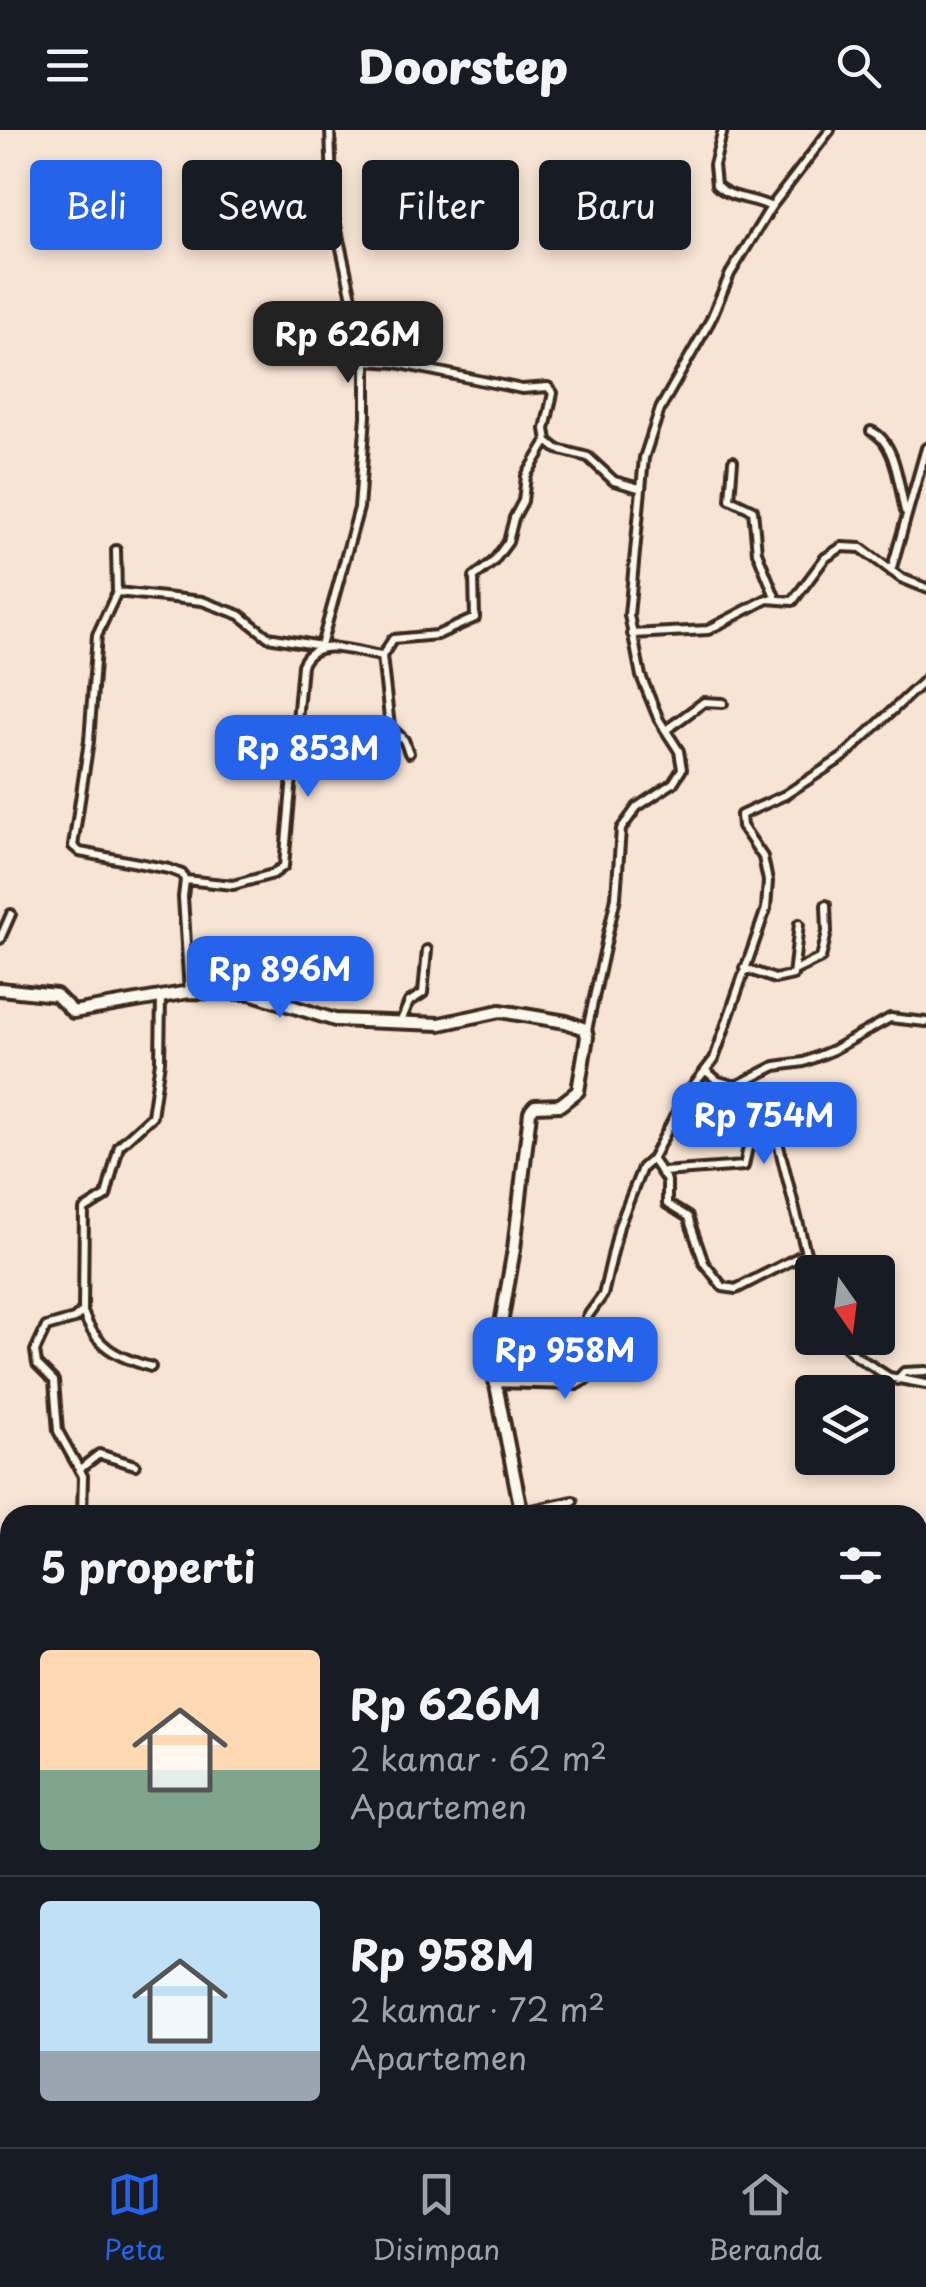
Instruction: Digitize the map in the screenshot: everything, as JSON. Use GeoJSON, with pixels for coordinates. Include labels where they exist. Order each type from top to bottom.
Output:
{"type":"FeatureCollection","features":[{"type":"Feature","properties":{"kind":"street"},"geometry":{"type":"LineString","coordinates":[[186,880],[223,886],[279,871],[288,843],[290,769],[302,665],[308,653],[322,646],[359,508],[366,362],[333,212],[330,130]]}},
{"type":"Feature","properties":{"kind":"street"},"geometry":{"type":"LineString","coordinates":[[723,130],[714,164],[716,184],[736,197],[756,199],[771,207]]}},
{"type":"Feature","properties":{"kind":"street"},"geometry":{"type":"LineString","coordinates":[[519,1505],[493,1384],[530,1112],[534,1106],[560,1104],[578,1091],[616,897],[621,829],[637,807],[673,783],[682,769],[679,751],[641,676],[628,596],[648,438],[710,321],[730,274],[771,207],[821,147],[830,130]]}},
{"type":"Feature","properties":{"kind":"street"},"geometry":{"type":"LineString","coordinates":[[366,362],[396,362],[522,389],[548,387],[554,393],[544,429],[547,441],[588,457],[614,481],[639,488]]}},
{"type":"Feature","properties":{"kind":"street"},"geometry":{"type":"LineString","coordinates":[[871,431],[884,440],[905,512]]}},
{"type":"Feature","properties":{"kind":"street"},"geometry":{"type":"LineString","coordinates":[[409,752],[404,740],[390,727],[382,656],[393,639],[437,635],[477,616],[471,588],[474,576],[493,562],[508,542],[523,501],[526,476],[547,441]]}},
{"type":"Feature","properties":{"kind":"street"},"geometry":{"type":"LineString","coordinates":[[891,571],[926,448]]}},
{"type":"Feature","properties":{"kind":"street"},"geometry":{"type":"LineString","coordinates":[[733,461],[728,496],[732,502],[753,510],[757,552],[776,600]]}},
{"type":"Feature","properties":{"kind":"street"},"geometry":{"type":"LineString","coordinates":[[632,634],[708,630],[760,602],[792,601],[825,558],[842,547],[861,548],[891,571],[926,588]]}},
{"type":"Feature","properties":{"kind":"street"},"geometry":{"type":"LineString","coordinates":[[116,550],[117,592],[96,635],[89,741],[72,846],[80,852],[182,874],[186,880],[182,897],[189,992]]}},
{"type":"Feature","properties":{"kind":"street"},"geometry":{"type":"LineString","coordinates":[[117,592],[202,601],[240,615],[268,637],[382,656]]}},
{"type":"Feature","properties":{"kind":"street"},"geometry":{"type":"LineString","coordinates":[[493,1384],[576,1385],[587,1379],[587,1316],[603,1296],[619,1226],[642,1168],[652,1159],[686,1095],[714,1060],[766,909],[768,881],[762,853],[742,826],[741,815],[785,795],[843,757],[926,679]]}},
{"type":"Feature","properties":{"kind":"street"},"geometry":{"type":"LineString","coordinates":[[666,730],[704,702],[723,703]]}},
{"type":"Feature","properties":{"kind":"street"},"geometry":{"type":"LineString","coordinates":[[290,769],[340,765]]}},
{"type":"Feature","properties":{"kind":"street"},"geometry":{"type":"LineString","coordinates":[[795,970],[821,958],[827,932],[826,906]]}},
{"type":"Feature","properties":{"kind":"street"},"geometry":{"type":"LineString","coordinates":[[0,940],[11,914]]}},
{"type":"Feature","properties":{"kind":"street"},"geometry":{"type":"LineString","coordinates":[[744,968],[782,980],[794,975],[799,924]]}},
{"type":"Feature","properties":{"kind":"street"},"geometry":{"type":"LineString","coordinates":[[401,1022],[409,1002],[424,992],[426,950]]}},
{"type":"Feature","properties":{"kind":"street"},"geometry":{"type":"LineString","coordinates":[[0,989],[56,996],[73,1012],[189,992],[262,995],[335,1020],[440,1024],[500,1012],[566,1022],[587,1032]]}},
{"type":"Feature","properties":{"kind":"street"},"geometry":{"type":"LineString","coordinates":[[151,1367],[122,1358],[94,1340],[83,1311],[84,1210],[106,1196],[119,1146],[152,1116],[160,1061],[162,995]]}},
{"type":"Feature","properties":{"kind":"street"},"geometry":{"type":"LineString","coordinates":[[706,1071],[718,1082],[736,1086],[775,1066],[804,1062],[833,1050],[890,1018],[926,1022]]}},
{"type":"Feature","properties":{"kind":"street"},"geometry":{"type":"LineString","coordinates":[[725,1124],[736,1086]]}},
{"type":"Feature","properties":{"kind":"street"},"geometry":{"type":"LineString","coordinates":[[652,1159],[664,1172],[667,1204],[688,1218],[704,1263],[723,1287],[736,1289],[806,1254],[778,1142],[764,1141],[748,1147],[744,1166],[664,1172]]}},
{"type":"Feature","properties":{"kind":"street"},"geometry":{"type":"LineString","coordinates":[[83,1311],[43,1330],[35,1356],[54,1381],[58,1431],[80,1469],[83,1505]]}},
{"type":"Feature","properties":{"kind":"street"},"geometry":{"type":"LineString","coordinates":[[855,1355],[897,1380],[926,1384]]}},
{"type":"Feature","properties":{"kind":"street"},"geometry":{"type":"LineString","coordinates":[[897,1380],[910,1370],[926,1371]]}},
{"type":"Feature","properties":{"kind":"street"},"geometry":{"type":"LineString","coordinates":[[80,1469],[98,1454],[135,1465]]}},
{"type":"Feature","properties":{"kind":"street"},"geometry":{"type":"LineString","coordinates":[[557,1505],[573,1501]]}}]}
